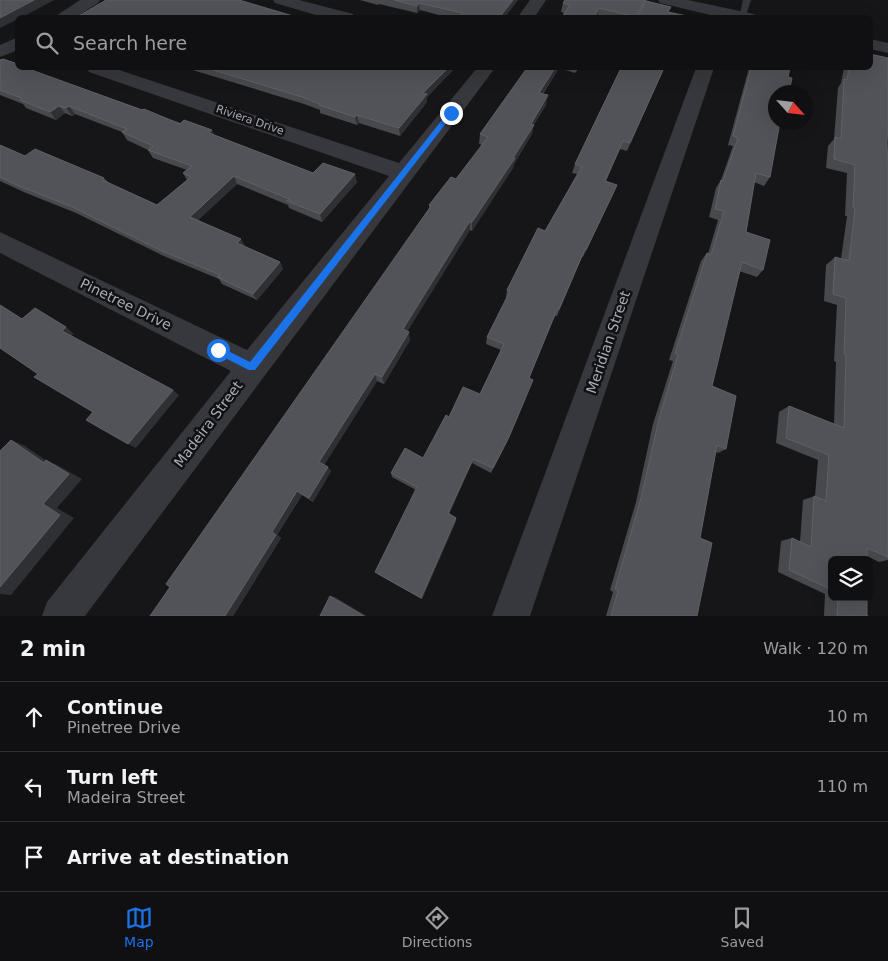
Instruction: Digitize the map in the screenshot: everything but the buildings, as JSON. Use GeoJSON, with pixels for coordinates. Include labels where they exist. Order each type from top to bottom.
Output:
{"type":"FeatureCollection","features":[{"type":"Feature","properties":{"kind":"street"},"geometry":{"type":"LineString","coordinates":[[66,15],[92,0]]}},
{"type":"Feature","properties":{"kind":"street"},"geometry":{"type":"LineString","coordinates":[[282,0],[336,15]]}},
{"type":"Feature","properties":{"kind":"street"},"geometry":{"type":"LineString","coordinates":[[527,15],[538,0]]}},
{"type":"Feature","properties":{"kind":"street"},"geometry":{"type":"LineString","coordinates":[[666,0],[724,15],[746,11]]}},
{"type":"Feature","properties":{"kind":"street"},"geometry":{"type":"LineString","coordinates":[[0,52],[15,44]]}},
{"type":"Feature","properties":{"kind":"street"},"geometry":{"type":"LineString","coordinates":[[873,45],[888,48]]}},
{"type":"Feature","properties":{"kind":"street","name":"Riviera Drive"},"geometry":{"type":"LineString","coordinates":[[102,70],[404,173]]}},
{"type":"Feature","properties":{"kind":"street","name":"Madeira Street"},"geometry":{"type":"LineString","coordinates":[[61,616],[252,367],[484,70]]}},
{"type":"Feature","properties":{"kind":"street","name":"Meridian Street"},"geometry":{"type":"LineString","coordinates":[[512,616],[704,70]]}},
{"type":"Feature","properties":{"kind":"street","name":"Pinetree Drive"},"geometry":{"type":"LineString","coordinates":[[0,242],[252,367]]}},
{"type":"Feature","properties":{"kind":"route"},"geometry":{"type":"LineString","coordinates":[[218,350],[252,367],[451,113]]}}]}
